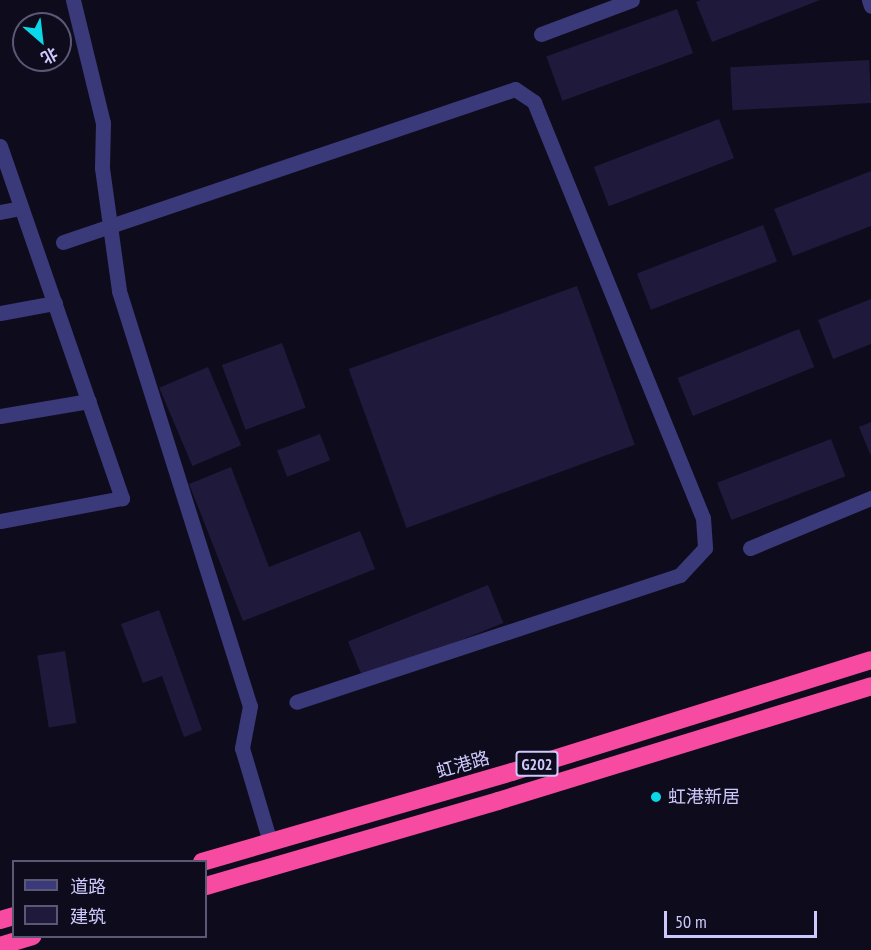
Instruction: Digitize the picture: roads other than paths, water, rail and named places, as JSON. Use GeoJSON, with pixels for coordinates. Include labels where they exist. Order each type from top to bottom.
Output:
{"type":"FeatureCollection","features":[{"type":"Feature","properties":{"kind":"highway","name":"虹港路"},"geometry":{"type":"LineString","coordinates":[[206,860],[512,772],[871,660]]}},
{"type":"Feature","properties":{"kind":"highway","name":"G202"},"geometry":{"type":"LineString","coordinates":[[207,886],[498,801],[871,686]]}},
{"type":"Feature","properties":{"kind":"highway"},"geometry":{"type":"LineString","coordinates":[[0,946],[26,938]]}},
{"type":"Feature","properties":{"kind":"street"},"geometry":{"type":"LineString","coordinates":[[73,0],[103,123],[102,168],[119,291],[250,706],[242,748],[270,842]]}},
{"type":"Feature","properties":{"kind":"street"},"geometry":{"type":"LineString","coordinates":[[541,34],[632,0]]}},
{"type":"Feature","properties":{"kind":"street"},"geometry":{"type":"LineString","coordinates":[[869,0],[871,6]]}},
{"type":"Feature","properties":{"kind":"street"},"geometry":{"type":"LineString","coordinates":[[63,242],[515,89],[534,102],[703,518],[705,548],[680,575],[296,702]]}},
{"type":"Feature","properties":{"kind":"street"},"geometry":{"type":"LineString","coordinates":[[0,146],[122,498],[0,521]]}},
{"type":"Feature","properties":{"kind":"street"},"geometry":{"type":"LineString","coordinates":[[0,212],[21,208]]}},
{"type":"Feature","properties":{"kind":"street"},"geometry":{"type":"LineString","coordinates":[[0,313],[55,303]]}},
{"type":"Feature","properties":{"kind":"street"},"geometry":{"type":"LineString","coordinates":[[0,416],[88,401]]}},
{"type":"Feature","properties":{"kind":"street"},"geometry":{"type":"LineString","coordinates":[[750,548],[871,498]]}},
{"type":"Feature","properties":{"kind":"place","name":"虹港新居"},"geometry":{"type":"Point","coordinates":[656,797]}}]}
